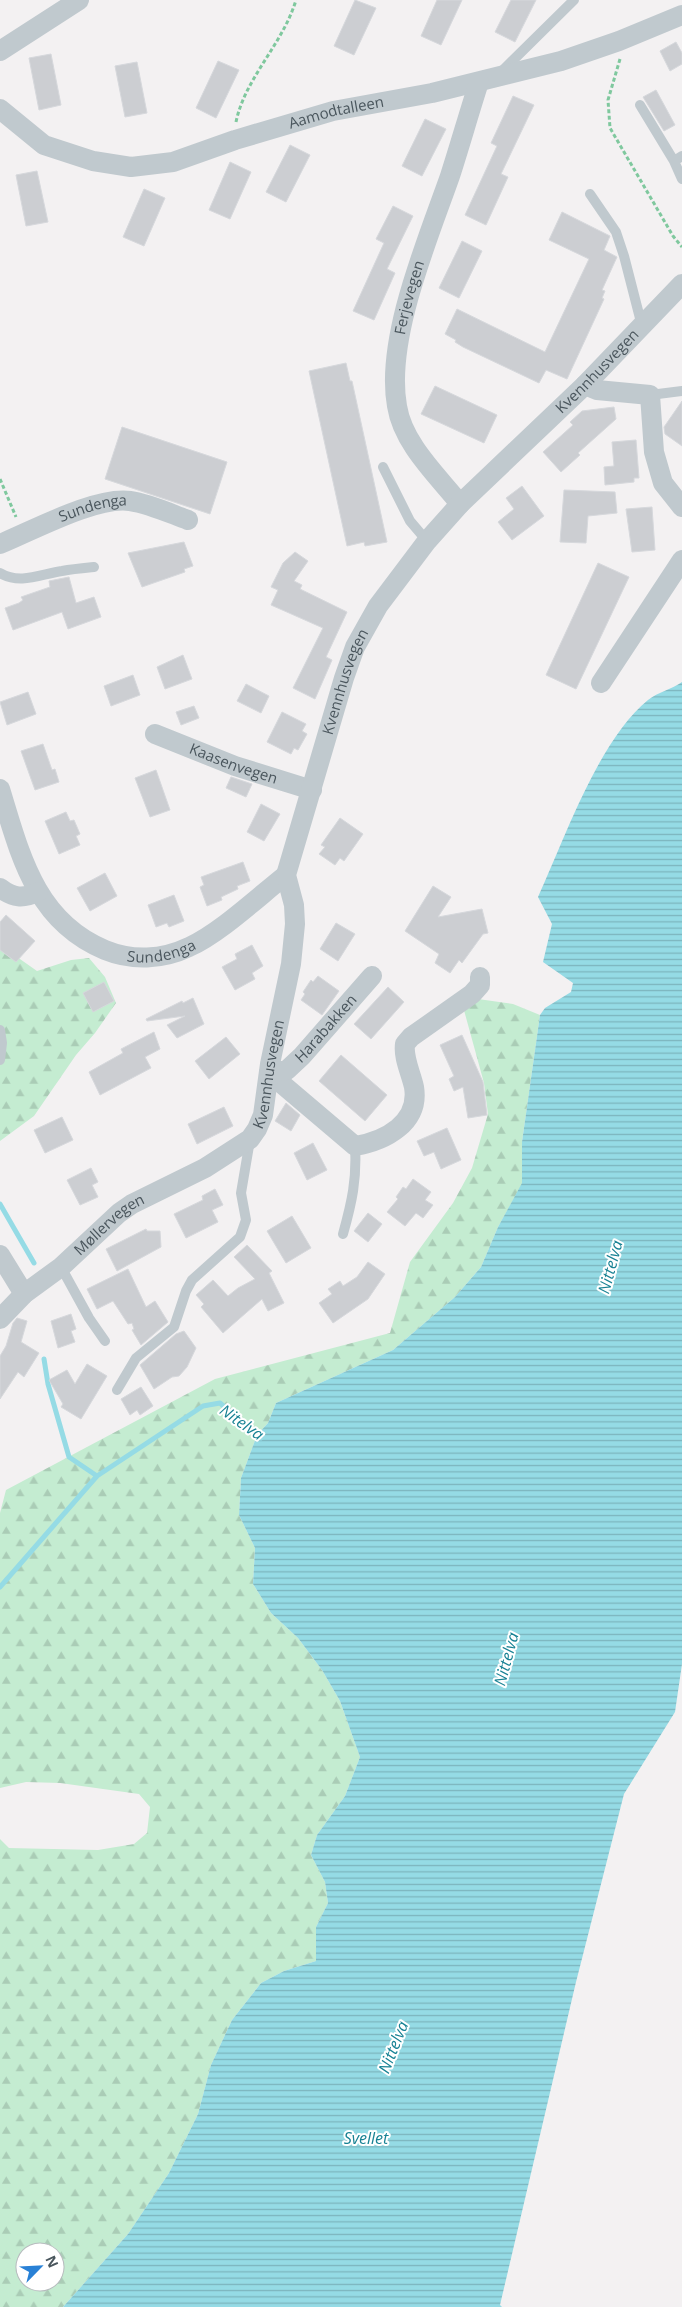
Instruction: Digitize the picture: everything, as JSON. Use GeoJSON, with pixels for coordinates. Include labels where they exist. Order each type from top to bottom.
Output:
{"type":"FeatureCollection","features":[{"type":"Feature","properties":{"kind":"street"},"geometry":{"type":"LineString","coordinates":[[0,51],[79,0]]}},
{"type":"Feature","properties":{"kind":"street","name":"Aamodtalleen"},"geometry":{"type":"LineString","coordinates":[[0,109],[44,144],[93,161],[131,167],[173,162],[235,140],[333,112],[432,93],[561,61],[619,41],[682,14]]}},
{"type":"Feature","properties":{"kind":"street","name":"Ferjevegen"},"geometry":{"type":"LineString","coordinates":[[460,504],[411,442],[397,407],[395,370],[402,327],[419,261],[487,80]]}},
{"type":"Feature","properties":{"kind":"street","name":"Kvennhusvegen"},"geometry":{"type":"LineString","coordinates":[[205,1168],[250,1140],[263,1115],[269,1073],[291,964],[295,924],[294,905],[286,875],[344,678],[355,647],[378,606],[427,541],[460,504],[585,385],[682,284]]}},
{"type":"Feature","properties":{"kind":"street"},"geometry":{"type":"LineString","coordinates":[[585,385],[596,390],[650,395],[654,452],[663,483],[682,507]]}},
{"type":"Feature","properties":{"kind":"street","name":"Sundenga"},"geometry":{"type":"LineString","coordinates":[[0,544],[92,506],[109,502],[128,501],[148,505],[188,520]]}},
{"type":"Feature","properties":{"kind":"street"},"geometry":{"type":"LineString","coordinates":[[601,684],[682,560]]}},
{"type":"Feature","properties":{"kind":"street","name":"Kaasenvegen"},"geometry":{"type":"LineString","coordinates":[[155,734],[235,766],[312,790]]}},
{"type":"Feature","properties":{"kind":"street","name":"Sundenga"},"geometry":{"type":"LineString","coordinates":[[0,789],[19,850],[48,909],[78,936],[114,954],[144,958],[174,953],[201,940],[286,875]]}},
{"type":"Feature","properties":{"kind":"street"},"geometry":{"type":"LineString","coordinates":[[0,888],[15,897],[38,892]]}},
{"type":"Feature","properties":{"kind":"street","name":"Harabakken"},"geometry":{"type":"LineString","coordinates":[[269,1073],[287,1070],[302,1056],[372,976]]}},
{"type":"Feature","properties":{"kind":"street"},"geometry":{"type":"LineString","coordinates":[[269,1073],[355,1146],[372,1143],[390,1135],[404,1122],[414,1104],[415,1096],[405,1044],[411,1037],[472,994],[480,985],[480,977]]}},
{"type":"Feature","properties":{"kind":"street","name":"Møllervegen"},"geometry":{"type":"LineString","coordinates":[[0,1319],[24,1294],[61,1267],[126,1208],[205,1168]]}},
{"type":"Feature","properties":{"kind":"street"},"geometry":{"type":"LineString","coordinates":[[0,1255],[24,1294]]}},
{"type":"Feature","properties":{"kind":"lane"},"geometry":{"type":"LineString","coordinates":[[487,80],[574,0]]}},
{"type":"Feature","properties":{"kind":"lane"},"geometry":{"type":"LineString","coordinates":[[640,105],[678,158],[682,179]]}},
{"type":"Feature","properties":{"kind":"lane"},"geometry":{"type":"LineString","coordinates":[[590,194],[616,232],[642,326]]}},
{"type":"Feature","properties":{"kind":"lane"},"geometry":{"type":"LineString","coordinates":[[650,395],[682,391]]}},
{"type":"Feature","properties":{"kind":"lane"},"geometry":{"type":"LineString","coordinates":[[383,467],[410,521],[427,541]]}},
{"type":"Feature","properties":{"kind":"lane"},"geometry":{"type":"LineString","coordinates":[[0,573],[9,578],[27,579],[61,571],[94,567]]}},
{"type":"Feature","properties":{"kind":"lane"},"geometry":{"type":"LineString","coordinates":[[0,1030],[2,1043],[0,1060]]}},
{"type":"Feature","properties":{"kind":"lane"},"geometry":{"type":"LineString","coordinates":[[118,1390],[136,1358],[174,1327],[186,1291],[192,1280],[240,1237],[246,1220],[241,1193],[250,1140]]}},
{"type":"Feature","properties":{"kind":"lane"},"geometry":{"type":"LineString","coordinates":[[343,1234],[354,1197],[356,1173],[355,1146]]}},
{"type":"Feature","properties":{"kind":"lane"},"geometry":{"type":"LineString","coordinates":[[61,1267],[89,1318],[105,1341]]}},
{"type":"Feature","properties":{"kind":"path"},"geometry":{"type":"LineString","coordinates":[[235,140],[238,116],[245,97],[280,38],[296,0]]}},
{"type":"Feature","properties":{"kind":"path"},"geometry":{"type":"LineString","coordinates":[[619,41],[621,52],[618,69],[608,100],[610,128],[673,236],[682,248]]}},
{"type":"Feature","properties":{"kind":"path"},"geometry":{"type":"LineString","coordinates":[[0,479],[24,534]]}},
{"type":"Feature","properties":{"kind":"green space"},"geometry":{"type":"Polygon","coordinates":[[[0,945],[37,971],[71,960],[89,958],[105,977],[116,1003],[95,1033],[76,1055],[34,1116],[0,1141],[0,945]]]}},
{"type":"Feature","properties":{"kind":"green space"},"geometry":{"type":"Polygon","coordinates":[[[478,999],[513,1004],[540,1015],[522,1142],[522,1184],[498,1227],[481,1267],[455,1297],[393,1350],[276,1403],[268,1423],[257,1435],[241,1478],[239,1515],[255,1548],[253,1584],[271,1613],[298,1638],[322,1670],[340,1701],[360,1757],[345,1796],[317,1835],[311,1855],[325,1882],[328,1903],[316,1927],[316,1961],[284,1971],[261,1983],[232,2020],[211,2065],[198,2114],[169,2173],[128,2234],[63,2307],[0,2307],[0,1839],[9,1848],[98,1850],[134,1844],[147,1833],[150,1807],[139,1794],[60,1783],[26,1782],[0,1788],[0,1513],[6,1490],[215,1379],[390,1333],[410,1262],[453,1203],[472,1168],[488,1114],[484,1083],[462,1003],[478,999]]]}},
{"type":"Feature","properties":{"kind":"water"},"geometry":{"type":"Polygon","coordinates":[[[682,682],[682,1664],[675,1712],[624,1794],[576,1982],[500,2305],[502,2307],[63,2307],[128,2234],[169,2173],[198,2114],[211,2065],[232,2020],[261,1983],[284,1971],[316,1961],[316,1927],[328,1903],[325,1882],[311,1855],[317,1835],[345,1796],[360,1757],[340,1701],[322,1670],[298,1638],[271,1613],[253,1584],[255,1548],[239,1515],[241,1478],[257,1435],[268,1423],[276,1403],[393,1350],[455,1297],[481,1267],[498,1227],[522,1183],[522,1142],[540,1015],[545,1008],[571,992],[573,983],[543,962],[552,924],[538,897],[584,792],[614,740],[630,718],[648,700],[682,682]]]}},
{"type":"Feature","properties":{"kind":"building"},"geometry":{"type":"Polygon","coordinates":[[[355,0],[376,8],[354,55],[334,46],[355,0]]]}},
{"type":"Feature","properties":{"kind":"building"},"geometry":{"type":"Polygon","coordinates":[[[437,0],[462,0],[441,45],[421,36],[437,0]]]}},
{"type":"Feature","properties":{"kind":"building"},"geometry":{"type":"Polygon","coordinates":[[[511,0],[536,0],[515,42],[495,32],[511,0]]]}},
{"type":"Feature","properties":{"kind":"building"},"geometry":{"type":"Polygon","coordinates":[[[676,42],[682,53],[682,64],[670,71],[660,51],[676,42]]]}},
{"type":"Feature","properties":{"kind":"building"},"geometry":{"type":"Polygon","coordinates":[[[51,54],[61,105],[39,110],[29,58],[51,54]]]}},
{"type":"Feature","properties":{"kind":"building"},"geometry":{"type":"Polygon","coordinates":[[[218,61],[239,70],[216,118],[196,108],[218,61]]]}},
{"type":"Feature","properties":{"kind":"building"},"geometry":{"type":"Polygon","coordinates":[[[137,62],[147,113],[125,117],[115,66],[137,62]]]}},
{"type":"Feature","properties":{"kind":"building"},"geometry":{"type":"Polygon","coordinates":[[[656,90],[675,125],[664,131],[643,97],[656,90]]]}},
{"type":"Feature","properties":{"kind":"building"},"geometry":{"type":"Polygon","coordinates":[[[513,96],[534,105],[501,174],[508,177],[486,225],[465,215],[497,146],[491,143],[513,96]]]}},
{"type":"Feature","properties":{"kind":"building"},"geometry":{"type":"Polygon","coordinates":[[[425,119],[446,129],[422,176],[402,166],[425,119]]]}},
{"type":"Feature","properties":{"kind":"building"},"geometry":{"type":"Polygon","coordinates":[[[290,145],[310,155],[286,202],[266,192],[290,145]]]}},
{"type":"Feature","properties":{"kind":"building"},"geometry":{"type":"Polygon","coordinates":[[[230,162],[251,172],[230,219],[209,210],[230,162]]]}},
{"type":"Feature","properties":{"kind":"building"},"geometry":{"type":"Polygon","coordinates":[[[37,171],[48,222],[26,226],[16,175],[37,171]]]}},
{"type":"Feature","properties":{"kind":"building"},"geometry":{"type":"Polygon","coordinates":[[[144,189],[165,198],[144,246],[123,237],[144,189]]]}},
{"type":"Feature","properties":{"kind":"building"},"geometry":{"type":"Polygon","coordinates":[[[393,206],[413,216],[387,269],[395,273],[374,320],[353,311],[384,243],[376,239],[393,206]]]}},
{"type":"Feature","properties":{"kind":"building"},"geometry":{"type":"Polygon","coordinates":[[[562,212],[610,236],[604,250],[617,257],[602,290],[605,291],[602,298],[604,299],[567,379],[546,370],[539,383],[463,347],[455,342],[456,340],[445,334],[457,309],[545,352],[589,259],[549,240],[562,212]]]}},
{"type":"Feature","properties":{"kind":"building"},"geometry":{"type":"Polygon","coordinates":[[[462,241],[482,251],[459,298],[439,288],[462,241]]]}},
{"type":"Feature","properties":{"kind":"building"},"geometry":{"type":"Polygon","coordinates":[[[346,363],[350,381],[352,381],[387,542],[365,546],[364,542],[347,546],[309,371],[346,363]]]}},
{"type":"Feature","properties":{"kind":"building"},"geometry":{"type":"Polygon","coordinates":[[[435,386],[497,415],[484,443],[421,414],[435,386]]]}},
{"type":"Feature","properties":{"kind":"building"},"geometry":{"type":"Polygon","coordinates":[[[682,401],[682,446],[665,434],[664,427],[682,401]]]}},
{"type":"Feature","properties":{"kind":"building"},"geometry":{"type":"Polygon","coordinates":[[[614,407],[616,419],[578,453],[580,455],[561,472],[543,452],[573,425],[570,422],[582,411],[614,407]]]}},
{"type":"Feature","properties":{"kind":"building"},"geometry":{"type":"Polygon","coordinates":[[[122,427],[227,462],[210,514],[105,479],[122,427]]]}},
{"type":"Feature","properties":{"kind":"building"},"geometry":{"type":"Polygon","coordinates":[[[636,440],[639,478],[634,478],[634,482],[605,485],[604,467],[614,466],[612,442],[636,440]]]}},
{"type":"Feature","properties":{"kind":"building"},"geometry":{"type":"Polygon","coordinates":[[[522,486],[544,516],[512,540],[498,522],[514,509],[506,498],[522,486]]]}},
{"type":"Feature","properties":{"kind":"building"},"geometry":{"type":"Polygon","coordinates":[[[564,490],[615,492],[617,513],[588,516],[586,543],[560,542],[564,490]]]}},
{"type":"Feature","properties":{"kind":"building"},"geometry":{"type":"Polygon","coordinates":[[[652,507],[655,550],[632,552],[626,509],[652,507]]]}},
{"type":"Feature","properties":{"kind":"building"},"geometry":{"type":"Polygon","coordinates":[[[184,542],[193,566],[184,569],[185,572],[142,587],[128,553],[184,542]]]}},
{"type":"Feature","properties":{"kind":"building"},"geometry":{"type":"Polygon","coordinates":[[[295,552],[308,561],[294,581],[302,585],[300,589],[347,612],[326,657],[332,660],[315,699],[293,688],[323,628],[271,605],[278,590],[271,587],[283,563],[295,552]]]}},
{"type":"Feature","properties":{"kind":"building"},"geometry":{"type":"Polygon","coordinates":[[[598,563],[629,577],[576,689],[546,675],[598,563]]]}},
{"type":"Feature","properties":{"kind":"building"},"geometry":{"type":"Polygon","coordinates":[[[69,577],[76,603],[94,597],[101,617],[68,629],[62,612],[13,630],[5,608],[19,603],[23,600],[21,597],[50,587],[49,581],[69,577]]]}},
{"type":"Feature","properties":{"kind":"building"},"geometry":{"type":"Polygon","coordinates":[[[183,655],[192,679],[165,689],[157,667],[183,655]]]}},
{"type":"Feature","properties":{"kind":"building"},"geometry":{"type":"Polygon","coordinates":[[[133,675],[140,695],[111,706],[104,686],[133,675]]]}},
{"type":"Feature","properties":{"kind":"building"},"geometry":{"type":"Polygon","coordinates":[[[246,684],[269,696],[261,713],[237,701],[246,684]]]}},
{"type":"Feature","properties":{"kind":"building"},"geometry":{"type":"Polygon","coordinates":[[[28,692],[36,714],[7,725],[0,702],[28,692]]]}},
{"type":"Feature","properties":{"kind":"building"},"geometry":{"type":"Polygon","coordinates":[[[194,706],[199,718],[181,725],[176,712],[194,706]]]}},
{"type":"Feature","properties":{"kind":"building"},"geometry":{"type":"Polygon","coordinates":[[[282,712],[306,724],[302,731],[307,734],[298,750],[294,748],[291,754],[267,742],[282,712]]]}},
{"type":"Feature","properties":{"kind":"building"},"geometry":{"type":"Polygon","coordinates":[[[43,744],[52,770],[55,769],[59,782],[35,790],[21,751],[43,744]]]}},
{"type":"Feature","properties":{"kind":"building"},"geometry":{"type":"Polygon","coordinates":[[[156,770],[170,810],[150,817],[135,778],[156,770]]]}},
{"type":"Feature","properties":{"kind":"building"},"geometry":{"type":"Polygon","coordinates":[[[231,777],[252,784],[246,797],[226,788],[231,777]]]}},
{"type":"Feature","properties":{"kind":"building"},"geometry":{"type":"Polygon","coordinates":[[[261,804],[280,814],[264,841],[247,832],[261,804]]]}},
{"type":"Feature","properties":{"kind":"building"},"geometry":{"type":"Polygon","coordinates":[[[66,812],[70,821],[74,820],[80,834],[76,836],[80,845],[59,854],[45,821],[66,812]]]}},
{"type":"Feature","properties":{"kind":"building"},"geometry":{"type":"Polygon","coordinates":[[[340,818],[363,834],[344,861],[340,858],[335,865],[319,854],[325,847],[321,845],[340,818]]]}},
{"type":"Feature","properties":{"kind":"building"},"geometry":{"type":"Polygon","coordinates":[[[243,862],[250,881],[237,886],[238,889],[221,897],[222,900],[207,906],[200,887],[204,885],[201,877],[243,862]]]}},
{"type":"Feature","properties":{"kind":"building"},"geometry":{"type":"Polygon","coordinates":[[[105,873],[117,896],[90,911],[77,888],[105,873]]]}},
{"type":"Feature","properties":{"kind":"building"},"geometry":{"type":"Polygon","coordinates":[[[433,886],[451,897],[438,917],[482,909],[488,933],[483,934],[462,963],[459,960],[450,973],[435,963],[439,954],[405,931],[433,886]]]}},
{"type":"Feature","properties":{"kind":"building"},"geometry":{"type":"Polygon","coordinates":[[[174,895],[184,921],[169,927],[167,923],[156,927],[148,905],[174,895]]]}},
{"type":"Feature","properties":{"kind":"building"},"geometry":{"type":"Polygon","coordinates":[[[6,915],[35,941],[16,962],[0,950],[0,922],[6,915]]]}},
{"type":"Feature","properties":{"kind":"building"},"geometry":{"type":"Polygon","coordinates":[[[336,923],[355,934],[338,961],[320,949],[336,923]]]}},
{"type":"Feature","properties":{"kind":"building"},"geometry":{"type":"Polygon","coordinates":[[[252,945],[263,966],[252,973],[255,979],[235,990],[222,967],[237,959],[235,954],[252,945]]]}},
{"type":"Feature","properties":{"kind":"building"},"geometry":{"type":"Polygon","coordinates":[[[318,976],[339,991],[322,1015],[301,1000],[305,994],[303,992],[311,980],[313,982],[318,976]]]}},
{"type":"Feature","properties":{"kind":"building"},"geometry":{"type":"Polygon","coordinates":[[[104,982],[114,1001],[93,1012],[83,993],[104,982]]]}},
{"type":"Feature","properties":{"kind":"building"},"geometry":{"type":"Polygon","coordinates":[[[388,987],[404,1002],[371,1039],[354,1024],[388,987]]]}},
{"type":"Feature","properties":{"kind":"building"},"geometry":{"type":"Polygon","coordinates":[[[193,998],[204,1024],[177,1038],[167,1025],[185,1016],[147,1021],[146,1019],[182,1001],[183,1003],[193,998]]]}},
{"type":"Feature","properties":{"kind":"building"},"geometry":{"type":"Polygon","coordinates":[[[154,1032],[160,1049],[145,1057],[151,1068],[100,1095],[89,1072],[123,1053],[121,1049],[154,1032]]]}},
{"type":"Feature","properties":{"kind":"building"},"geometry":{"type":"Polygon","coordinates":[[[462,1035],[483,1082],[487,1115],[468,1118],[463,1087],[454,1091],[449,1079],[454,1076],[440,1045],[462,1035]]]}},
{"type":"Feature","properties":{"kind":"building"},"geometry":{"type":"Polygon","coordinates":[[[226,1037],[240,1054],[209,1079],[195,1061],[226,1037]]]}},
{"type":"Feature","properties":{"kind":"building"},"geometry":{"type":"Polygon","coordinates":[[[341,1055],[387,1095],[365,1121],[319,1081],[341,1055]]]}},
{"type":"Feature","properties":{"kind":"building"},"geometry":{"type":"Polygon","coordinates":[[[286,1103],[300,1115],[291,1131],[275,1121],[286,1103]]]}},
{"type":"Feature","properties":{"kind":"building"},"geometry":{"type":"Polygon","coordinates":[[[224,1107],[233,1126],[197,1144],[188,1124],[224,1107]]]}},
{"type":"Feature","properties":{"kind":"building"},"geometry":{"type":"Polygon","coordinates":[[[62,1117],[73,1140],[45,1153],[34,1130],[62,1117]]]}},
{"type":"Feature","properties":{"kind":"building"},"geometry":{"type":"Polygon","coordinates":[[[447,1128],[461,1160],[441,1169],[434,1152],[424,1156],[417,1141],[447,1128]]]}},
{"type":"Feature","properties":{"kind":"building"},"geometry":{"type":"Polygon","coordinates":[[[313,1143],[327,1170],[307,1180],[294,1153],[313,1143]]]}},
{"type":"Feature","properties":{"kind":"building"},"geometry":{"type":"Polygon","coordinates":[[[91,1168],[98,1182],[92,1185],[98,1197],[80,1205],[67,1180],[91,1168]]]}},
{"type":"Feature","properties":{"kind":"building"},"geometry":{"type":"Polygon","coordinates":[[[413,1179],[431,1192],[425,1200],[433,1205],[423,1218],[416,1213],[405,1226],[387,1212],[398,1199],[396,1197],[403,1187],[406,1189],[413,1179]]]}},
{"type":"Feature","properties":{"kind":"building"},"geometry":{"type":"Polygon","coordinates":[[[215,1189],[223,1205],[212,1210],[218,1222],[186,1238],[174,1214],[203,1200],[202,1196],[215,1189]]]}},
{"type":"Feature","properties":{"kind":"building"},"geometry":{"type":"Polygon","coordinates":[[[368,1213],[382,1224],[368,1242],[354,1231],[368,1213]]]}},
{"type":"Feature","properties":{"kind":"building"},"geometry":{"type":"Polygon","coordinates":[[[292,1216],[311,1248],[286,1263],[267,1231],[292,1216]]]}},
{"type":"Feature","properties":{"kind":"building"},"geometry":{"type":"Polygon","coordinates":[[[146,1229],[147,1231],[160,1231],[161,1247],[117,1271],[106,1249],[146,1229]]]}},
{"type":"Feature","properties":{"kind":"building"},"geometry":{"type":"Polygon","coordinates":[[[247,1245],[272,1271],[269,1273],[284,1303],[268,1311],[262,1299],[223,1333],[201,1307],[204,1304],[196,1295],[213,1280],[228,1296],[255,1279],[234,1257],[247,1245]]]}},
{"type":"Feature","properties":{"kind":"building"},"geometry":{"type":"Polygon","coordinates":[[[368,1262],[385,1274],[368,1299],[333,1323],[319,1303],[332,1294],[328,1289],[340,1281],[343,1286],[357,1277],[368,1262]]]}},
{"type":"Feature","properties":{"kind":"building"},"geometry":{"type":"Polygon","coordinates":[[[128,1269],[146,1307],[155,1301],[168,1322],[141,1345],[132,1330],[134,1329],[132,1323],[128,1324],[113,1301],[97,1309],[87,1289],[128,1269]]]}},
{"type":"Feature","properties":{"kind":"building"},"geometry":{"type":"Polygon","coordinates":[[[71,1314],[76,1329],[71,1331],[75,1342],[58,1348],[51,1321],[71,1314]]]}},
{"type":"Feature","properties":{"kind":"building"},"geometry":{"type":"Polygon","coordinates":[[[17,1318],[27,1321],[21,1342],[39,1353],[24,1377],[18,1372],[0,1399],[0,1356],[6,1346],[13,1323],[17,1318]]]}},
{"type":"Feature","properties":{"kind":"building"},"geometry":{"type":"Polygon","coordinates":[[[184,1331],[196,1348],[187,1367],[179,1376],[172,1377],[154,1389],[140,1365],[176,1334],[184,1331]]]}},
{"type":"Feature","properties":{"kind":"building"},"geometry":{"type":"Polygon","coordinates":[[[87,1364],[107,1376],[81,1419],[61,1407],[63,1404],[49,1380],[67,1370],[75,1384],[87,1364]]]}},
{"type":"Feature","properties":{"kind":"building"},"geometry":{"type":"Polygon","coordinates":[[[141,1387],[153,1406],[140,1415],[137,1410],[130,1415],[121,1399],[141,1387]]]}},
{"type":"Feature","properties":{"kind":"waterway","name":"Nitelva"},"geometry":{"type":"LineString","coordinates":[[0,1204],[34,1263]]}},
{"type":"Feature","properties":{"kind":"waterway","name":"Nitelva"},"geometry":{"type":"LineString","coordinates":[[44,1359],[48,1384],[69,1457],[97,1476],[203,1406],[220,1403],[261,1438]]}},
{"type":"Feature","properties":{"kind":"waterway"},"geometry":{"type":"LineString","coordinates":[[0,1587],[97,1476]]}},
{"type":"Feature","properties":{"kind":"water label","name":"Nittelva"},"geometry":{"type":"Point","coordinates":[610,1267]}},
{"type":"Feature","properties":{"kind":"water label","name":"Nittelva"},"geometry":{"type":"Point","coordinates":[506,1659]}},
{"type":"Feature","properties":{"kind":"water label","name":"Nittelva"},"geometry":{"type":"Point","coordinates":[393,2047]}},
{"type":"Feature","properties":{"kind":"water label","name":"Svellet"},"geometry":{"type":"Point","coordinates":[366,2138]}}]}
